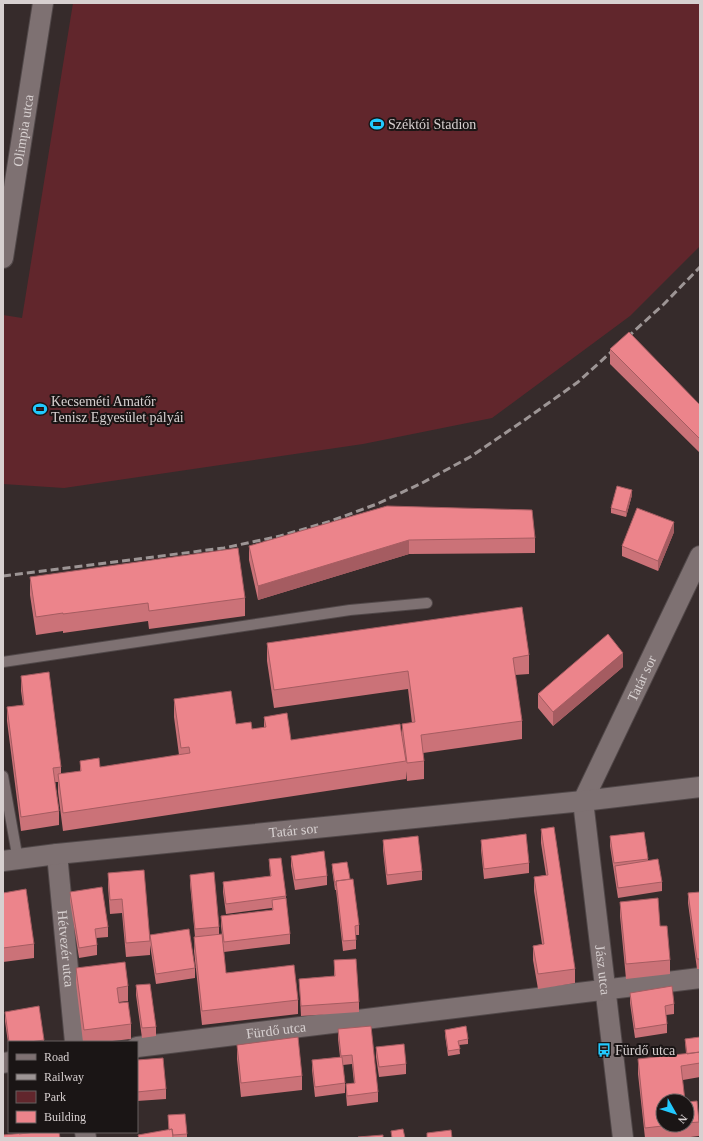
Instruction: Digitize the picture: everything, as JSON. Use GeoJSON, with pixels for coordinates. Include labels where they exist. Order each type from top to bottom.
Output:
{"type":"FeatureCollection","features":[{"type":"Feature","properties":{"kind":"street","name":"Olimpia utca"},"geometry":{"type":"LineString","coordinates":[[3,258],[43,3]]}},
{"type":"Feature","properties":{"kind":"street","name":"Tatár sor"},"geometry":{"type":"LineString","coordinates":[[583,801],[700,556]]}},
{"type":"Feature","properties":{"kind":"street","name":"Tatár sor"},"geometry":{"type":"LineString","coordinates":[[10,860],[583,801],[700,787]]}},
{"type":"Feature","properties":{"kind":"street","name":"Jász utca"},"geometry":{"type":"LineString","coordinates":[[583,801],[623,1138]]}},
{"type":"Feature","properties":{"kind":"street","name":"Hétvezér utca"},"geometry":{"type":"LineString","coordinates":[[57,854],[75,1041]]}},
{"type":"Feature","properties":{"kind":"street","name":"Fürdő utca"},"geometry":{"type":"LineString","coordinates":[[138,1048],[700,978]]}},
{"type":"Feature","properties":{"kind":"lane"},"geometry":{"type":"LineString","coordinates":[[3,662],[350,610],[427,603]]}},
{"type":"Feature","properties":{"kind":"lane"},"geometry":{"type":"LineString","coordinates":[[3,776],[10,860]]}},
{"type":"Feature","properties":{"kind":"green space","name":"Széktói Stadion"},"geometry":{"type":"Polygon","coordinates":[[[73,3],[700,3],[700,246],[630,316],[492,418],[363,444],[64,488],[3,484],[3,315],[22,318],[73,3]]]}},
{"type":"Feature","properties":{"kind":"building"},"geometry":{"type":"Polygon","coordinates":[[[629,332],[700,405],[700,439],[610,349],[629,332]]]}},
{"type":"Feature","properties":{"kind":"building"},"geometry":{"type":"Polygon","coordinates":[[[617,486],[632,490],[626,512],[611,508],[617,486]]]}},
{"type":"Feature","properties":{"kind":"building"},"geometry":{"type":"Polygon","coordinates":[[[387,506],[532,510],[535,538],[409,540],[258,586],[249,546],[387,506]]]}},
{"type":"Feature","properties":{"kind":"building"},"geometry":{"type":"Polygon","coordinates":[[[637,508],[674,522],[658,561],[622,546],[637,508]]]}},
{"type":"Feature","properties":{"kind":"building"},"geometry":{"type":"Polygon","coordinates":[[[238,548],[245,598],[149,611],[148,603],[36,617],[30,577],[238,548]]]}},
{"type":"Feature","properties":{"kind":"building"},"geometry":{"type":"Polygon","coordinates":[[[522,607],[529,655],[513,658],[522,721],[421,735],[424,761],[407,763],[402,724],[415,722],[408,671],[274,690],[267,643],[522,607]]]}},
{"type":"Feature","properties":{"kind":"building"},"geometry":{"type":"Polygon","coordinates":[[[608,634],[623,653],[553,712],[538,694],[608,634]]]}},
{"type":"Feature","properties":{"kind":"building"},"geometry":{"type":"Polygon","coordinates":[[[49,672],[61,767],[53,768],[59,811],[21,817],[7,707],[24,705],[21,676],[49,672]]]}},
{"type":"Feature","properties":{"kind":"building"},"geometry":{"type":"Polygon","coordinates":[[[231,691],[236,724],[251,722],[252,729],[266,727],[264,717],[287,713],[291,740],[400,724],[406,761],[63,813],[58,774],[81,771],[80,761],[99,758],[100,767],[190,753],[189,747],[181,748],[174,699],[231,691]]]}},
{"type":"Feature","properties":{"kind":"building"},"geometry":{"type":"Polygon","coordinates":[[[554,827],[575,969],[538,974],[533,946],[544,944],[534,877],[548,875],[541,829],[554,827]]]}},
{"type":"Feature","properties":{"kind":"building"},"geometry":{"type":"Polygon","coordinates":[[[644,832],[648,859],[614,863],[610,836],[644,832]]]}},
{"type":"Feature","properties":{"kind":"building"},"geometry":{"type":"Polygon","coordinates":[[[526,834],[529,863],[484,869],[481,840],[526,834]]]}},
{"type":"Feature","properties":{"kind":"building"},"geometry":{"type":"Polygon","coordinates":[[[418,836],[422,871],[387,875],[383,840],[418,836]]]}},
{"type":"Feature","properties":{"kind":"building"},"geometry":{"type":"Polygon","coordinates":[[[324,851],[327,876],[295,880],[291,856],[324,851]]]}},
{"type":"Feature","properties":{"kind":"building"},"geometry":{"type":"Polygon","coordinates":[[[281,858],[286,896],[226,904],[223,882],[271,876],[269,859],[281,858]]]}},
{"type":"Feature","properties":{"kind":"building"},"geometry":{"type":"Polygon","coordinates":[[[658,859],[662,882],[618,888],[615,866],[658,859]]]}},
{"type":"Feature","properties":{"kind":"building"},"geometry":{"type":"Polygon","coordinates":[[[347,862],[350,879],[336,881],[335,885],[332,864],[347,862]]]}},
{"type":"Feature","properties":{"kind":"building"},"geometry":{"type":"Polygon","coordinates":[[[144,870],[150,941],[126,943],[122,899],[110,900],[108,873],[144,870]]]}},
{"type":"Feature","properties":{"kind":"building"},"geometry":{"type":"Polygon","coordinates":[[[214,872],[219,927],[195,929],[190,875],[214,872]]]}},
{"type":"Feature","properties":{"kind":"building"},"geometry":{"type":"Polygon","coordinates":[[[353,879],[359,925],[355,926],[356,940],[343,941],[336,881],[353,879]]]}},
{"type":"Feature","properties":{"kind":"building"},"geometry":{"type":"Polygon","coordinates":[[[102,887],[108,927],[95,929],[97,945],[79,948],[70,892],[102,887]]]}},
{"type":"Feature","properties":{"kind":"building"},"geometry":{"type":"Polygon","coordinates":[[[26,889],[34,944],[3,948],[3,893],[26,889]]]}},
{"type":"Feature","properties":{"kind":"building"},"geometry":{"type":"Polygon","coordinates":[[[700,892],[700,959],[697,959],[688,893],[700,892]]]}},
{"type":"Feature","properties":{"kind":"building"},"geometry":{"type":"Polygon","coordinates":[[[286,898],[290,934],[224,942],[221,916],[273,910],[272,900],[286,898]]]}},
{"type":"Feature","properties":{"kind":"building"},"geometry":{"type":"Polygon","coordinates":[[[658,898],[660,926],[667,926],[670,960],[626,964],[620,902],[658,898]]]}},
{"type":"Feature","properties":{"kind":"building"},"geometry":{"type":"Polygon","coordinates":[[[189,929],[195,968],[156,974],[150,935],[189,929]]]}},
{"type":"Feature","properties":{"kind":"building"},"geometry":{"type":"Polygon","coordinates":[[[222,934],[226,973],[294,965],[298,1000],[202,1011],[194,937],[222,934]]]}},
{"type":"Feature","properties":{"kind":"building"},"geometry":{"type":"Polygon","coordinates":[[[356,959],[359,1002],[301,1006],[299,979],[335,976],[334,960],[356,959]]]}},
{"type":"Feature","properties":{"kind":"building"},"geometry":{"type":"Polygon","coordinates":[[[125,962],[128,986],[117,988],[119,1003],[128,1002],[131,1024],[84,1030],[76,968],[125,962]]]}},
{"type":"Feature","properties":{"kind":"building"},"geometry":{"type":"Polygon","coordinates":[[[150,984],[156,1027],[142,1028],[136,985],[150,984]]]}},
{"type":"Feature","properties":{"kind":"building"},"geometry":{"type":"Polygon","coordinates":[[[672,986],[674,1004],[665,1006],[667,1024],[635,1029],[630,993],[672,986]]]}},
{"type":"Feature","properties":{"kind":"building"},"geometry":{"type":"Polygon","coordinates":[[[39,1006],[44,1040],[9,1041],[5,1012],[39,1006]]]}},
{"type":"Feature","properties":{"kind":"building"},"geometry":{"type":"Polygon","coordinates":[[[371,1026],[378,1092],[347,1096],[346,1084],[355,1083],[352,1055],[341,1056],[338,1029],[371,1026]]]}},
{"type":"Feature","properties":{"kind":"building"},"geometry":{"type":"Polygon","coordinates":[[[466,1026],[468,1039],[458,1041],[460,1049],[448,1051],[445,1030],[466,1026]]]}},
{"type":"Feature","properties":{"kind":"building"},"geometry":{"type":"Polygon","coordinates":[[[298,1037],[302,1076],[241,1083],[237,1045],[298,1037]]]}},
{"type":"Feature","properties":{"kind":"building"},"geometry":{"type":"Polygon","coordinates":[[[700,1037],[700,1052],[687,1054],[685,1039],[700,1037]]]}},
{"type":"Feature","properties":{"kind":"building"},"geometry":{"type":"Polygon","coordinates":[[[404,1044],[406,1064],[379,1067],[376,1047],[404,1044]]]}},
{"type":"Feature","properties":{"kind":"building"},"geometry":{"type":"Polygon","coordinates":[[[700,1052],[700,1063],[681,1066],[684,1093],[655,1093],[655,1127],[645,1128],[638,1059],[700,1052]]]}},
{"type":"Feature","properties":{"kind":"building"},"geometry":{"type":"Polygon","coordinates":[[[342,1057],[345,1083],[315,1087],[312,1060],[342,1057]]]}},
{"type":"Feature","properties":{"kind":"building"},"geometry":{"type":"Polygon","coordinates":[[[163,1058],[166,1089],[138,1092],[138,1060],[163,1058]]]}},
{"type":"Feature","properties":{"kind":"building"},"geometry":{"type":"Polygon","coordinates":[[[695,1101],[697,1101],[699,1122],[695,1122],[695,1101]]]}},
{"type":"Feature","properties":{"kind":"building"},"geometry":{"type":"Polygon","coordinates":[[[185,1114],[187,1134],[173,1135],[172,1129],[169,1130],[168,1115],[185,1114]]]}},
{"type":"Feature","properties":{"kind":"building"},"geometry":{"type":"Polygon","coordinates":[[[172,1129],[173,1138],[139,1138],[138,1135],[172,1129]]]}},
{"type":"Feature","properties":{"kind":"building"},"geometry":{"type":"Polygon","coordinates":[[[403,1129],[405,1138],[392,1138],[391,1131],[403,1129]]]}},
{"type":"Feature","properties":{"kind":"building"},"geometry":{"type":"Polygon","coordinates":[[[451,1130],[452,1138],[427,1138],[427,1133],[451,1130]]]}},
{"type":"Feature","properties":{"kind":"building"},"geometry":{"type":"Polygon","coordinates":[[[25,1133],[59,1133],[60,1138],[3,1138],[3,1135],[25,1133]]]}},
{"type":"Feature","properties":{"kind":"building"},"geometry":{"type":"Polygon","coordinates":[[[383,1135],[383,1138],[358,1138],[358,1137],[383,1135]]]}},
{"type":"Feature","properties":{"kind":"railway"},"geometry":{"type":"LineString","coordinates":[[3,576],[224,548],[280,536],[328,522],[377,504],[422,483],[470,457],[578,382],[664,304],[700,267]]}},
{"type":"Feature","properties":{"kind":"place","name":"Széktói Stadion"},"geometry":{"type":"Point","coordinates":[377,124]}},
{"type":"Feature","properties":{"kind":"place","name":"Kecseméti Amatőr Tenisz Egyesület pályái"},"geometry":{"type":"Point","coordinates":[40,409]}},
{"type":"Feature","properties":{"kind":"place","name":"Fürdő utca"},"geometry":{"type":"Point","coordinates":[604,1050]}}]}
